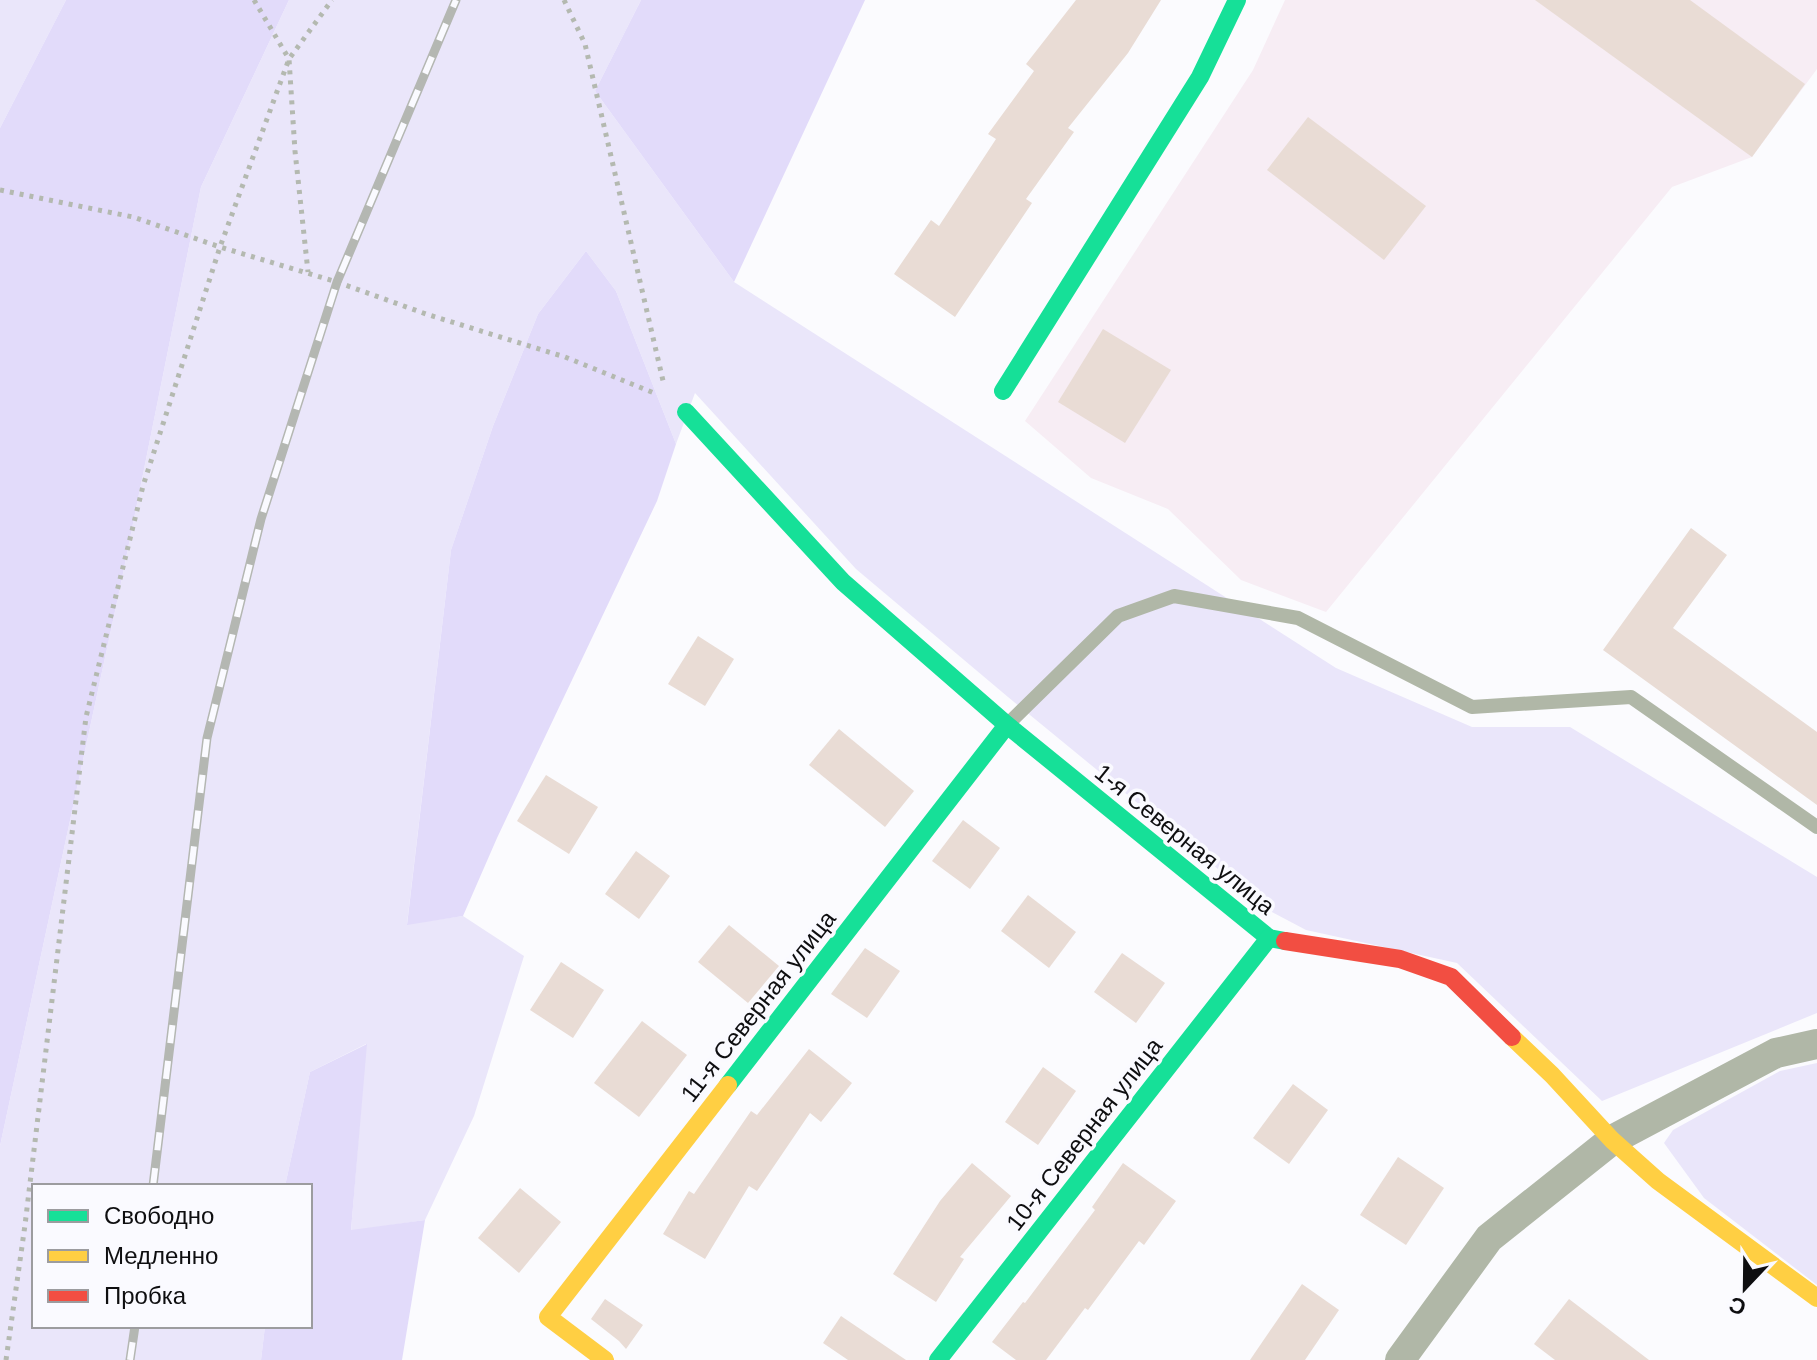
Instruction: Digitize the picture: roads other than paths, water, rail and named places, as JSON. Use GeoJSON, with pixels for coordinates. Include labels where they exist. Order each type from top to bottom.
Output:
{"type":"FeatureCollection","features":[{"type":"Feature","properties":{"kind":"street"},"geometry":{"type":"LineString","coordinates":[[1003,391],[1200,77],[1237,0]]}},
{"type":"Feature","properties":{"kind":"street","name":"1-я Северная улица"},"geometry":{"type":"LineString","coordinates":[[686,412],[843,582],[1007,725],[1269,938],[1400,959],[1451,977],[1552,1075],[1612,1140],[1658,1181],[1817,1298]]}},
{"type":"Feature","properties":{"kind":"street","name":"11-я Северная улица"},"geometry":{"type":"LineString","coordinates":[[605,1360],[548,1317],[1007,725]]}},
{"type":"Feature","properties":{"kind":"street","name":"10-я Северная улица"},"geometry":{"type":"LineString","coordinates":[[938,1360],[1269,938]]}},
{"type":"Feature","properties":{"kind":"street"},"geometry":{"type":"LineString","coordinates":[[1400,1360],[1489,1238],[1612,1140],[1776,1053],[1817,1044]]}},
{"type":"Feature","properties":{"kind":"lane"},"geometry":{"type":"LineString","coordinates":[[1007,725],[1118,616],[1174,596],[1298,618],[1472,707],[1631,697],[1817,827]]}},
{"type":"Feature","properties":{"kind":"railway"},"geometry":{"type":"LineString","coordinates":[[153,1184],[207,738],[261,519],[337,282],[456,0]]}},
{"type":"Feature","properties":{"kind":"railway"},"geometry":{"type":"LineString","coordinates":[[130,1360],[135,1328]]}}]}
